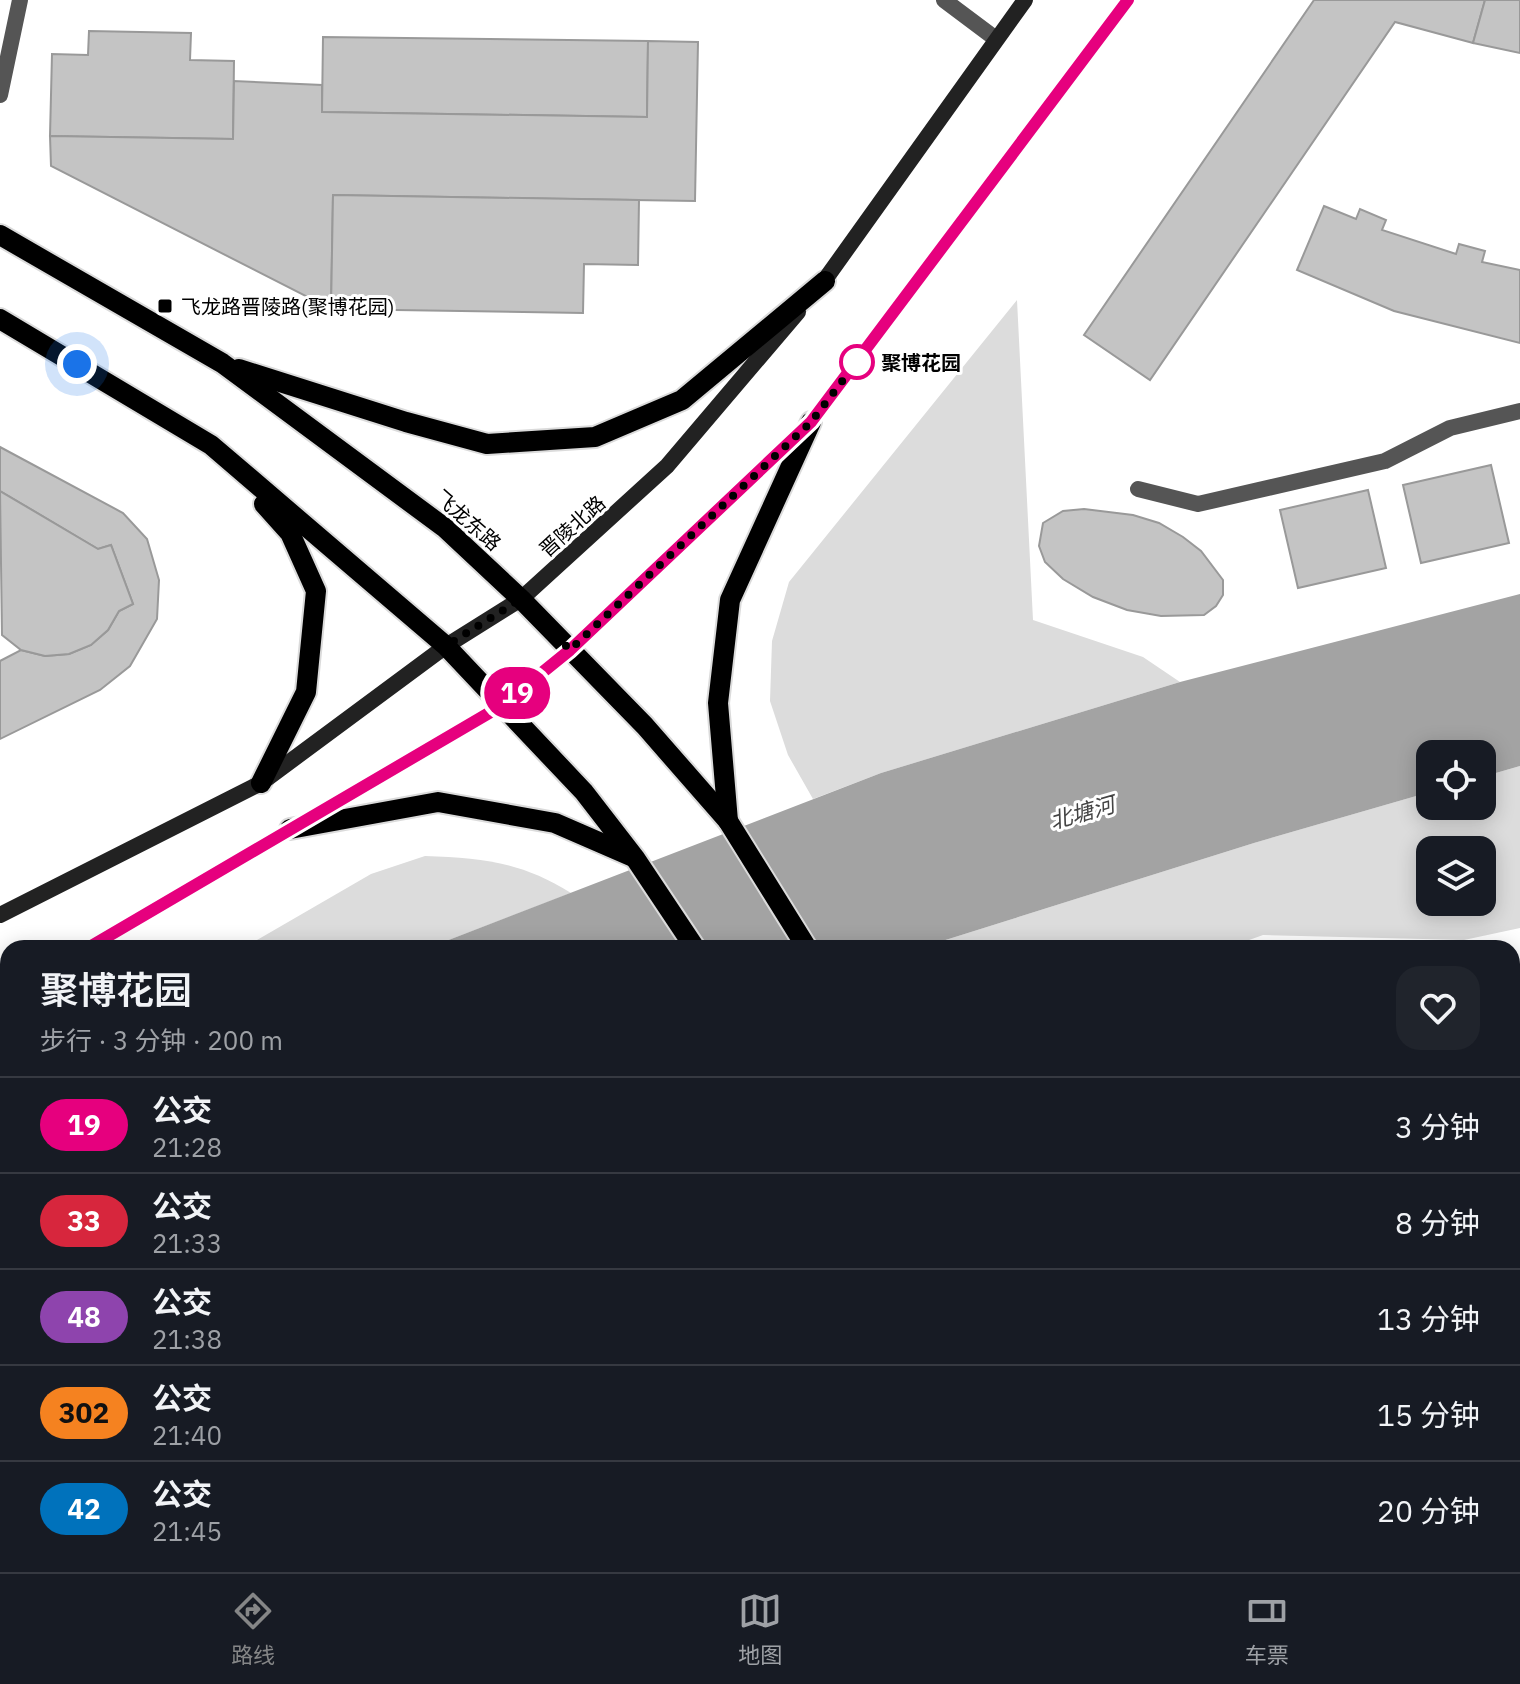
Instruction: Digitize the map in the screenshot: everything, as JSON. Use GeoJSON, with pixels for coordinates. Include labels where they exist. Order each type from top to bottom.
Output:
{"type":"FeatureCollection","features":[{"type":"Feature","properties":{"kind":"main road","name":"晋陵北路"},"geometry":{"type":"LineString","coordinates":[[0,915],[261,783],[446,646],[521,599],[667,466],[825,281],[1025,0]]}},
{"type":"Feature","properties":{"kind":"main road"},"geometry":{"type":"LineString","coordinates":[[102,940],[501,706],[570,650],[811,422],[1128,0]]}},
{"type":"Feature","properties":{"kind":"main road","name":"飞龙东路"},"geometry":{"type":"LineString","coordinates":[[0,235],[222,363],[445,528],[521,599],[645,726],[728,821],[802,940]]}},
{"type":"Feature","properties":{"kind":"main road"},"geometry":{"type":"LineString","coordinates":[[222,363],[406,422],[487,444],[595,437],[682,400],[825,281]]}},
{"type":"Feature","properties":{"kind":"main road"},"geometry":{"type":"LineString","coordinates":[[0,319],[211,445],[446,646],[584,792],[635,858],[690,940]]}},
{"type":"Feature","properties":{"kind":"main road"},"geometry":{"type":"LineString","coordinates":[[728,821],[718,703],[730,600],[811,422]]}},
{"type":"Feature","properties":{"kind":"main road"},"geometry":{"type":"LineString","coordinates":[[211,445],[290,533],[316,591],[306,692],[261,783]]}},
{"type":"Feature","properties":{"kind":"main road"},"geometry":{"type":"LineString","coordinates":[[290,829],[438,802],[555,823],[635,858]]}},
{"type":"Feature","properties":{"kind":"street"},"geometry":{"type":"LineString","coordinates":[[0,95],[20,0]]}},
{"type":"Feature","properties":{"kind":"street"},"geometry":{"type":"LineString","coordinates":[[944,0],[996,39]]}},
{"type":"Feature","properties":{"kind":"street"},"geometry":{"type":"LineString","coordinates":[[1138,489],[1198,504],[1385,461],[1450,428],[1520,411]]}},
{"type":"Feature","properties":{"kind":"shaded area"},"geometry":{"type":"Polygon","coordinates":[[[1017,300],[1033,620],[1143,657],[1180,682],[881,773],[813,799],[788,755],[770,701],[772,641],[789,582],[1017,300]]]}},
{"type":"Feature","properties":{"kind":"shaded area"},"geometry":{"type":"Polygon","coordinates":[[[1520,766],[1520,928],[1464,940],[1263,935],[1249,940],[945,940],[1254,843],[1416,796],[1416,820],[1496,820],[1496,773],[1520,766]]]}},
{"type":"Feature","properties":{"kind":"shaded area"},"geometry":{"type":"Polygon","coordinates":[[[425,856],[465,858],[518,868],[571,893],[449,940],[257,940],[371,874],[425,856]]]}},
{"type":"Feature","properties":{"kind":"water","name":"北塘河"},"geometry":{"type":"Polygon","coordinates":[[[1520,594],[1520,766],[1496,773],[1496,740],[1416,740],[1416,796],[1254,843],[945,940],[449,940],[881,773],[1180,682],[1520,594]]]}},
{"type":"Feature","properties":{"kind":"building"},"geometry":{"type":"Polygon","coordinates":[[[1314,0],[1485,0],[1473,43],[1395,22],[1150,380],[1084,335],[1314,0]]]}},
{"type":"Feature","properties":{"kind":"building"},"geometry":{"type":"Polygon","coordinates":[[[1485,0],[1520,0],[1520,53],[1473,43],[1485,0]]]}},
{"type":"Feature","properties":{"kind":"building"},"geometry":{"type":"Polygon","coordinates":[[[89,31],[191,33],[190,60],[234,61],[233,139],[50,136],[52,54],[88,55],[89,31]]]}},
{"type":"Feature","properties":{"kind":"building"},"geometry":{"type":"Polygon","coordinates":[[[323,37],[648,41],[647,117],[322,112],[323,37]]]}},
{"type":"Feature","properties":{"kind":"building"},"geometry":{"type":"Polygon","coordinates":[[[648,41],[698,42],[695,201],[333,195],[331,309],[51,166],[50,136],[233,139],[234,81],[322,85],[322,112],[647,117],[648,41]]]}},
{"type":"Feature","properties":{"kind":"building"},"geometry":{"type":"Polygon","coordinates":[[[333,195],[639,200],[638,265],[584,264],[583,313],[331,309],[333,195]]]}},
{"type":"Feature","properties":{"kind":"building"},"geometry":{"type":"Polygon","coordinates":[[[1324,206],[1356,219],[1360,209],[1386,220],[1382,230],[1456,254],[1459,244],[1485,251],[1482,262],[1520,270],[1520,343],[1394,311],[1297,270],[1324,206]]]}},
{"type":"Feature","properties":{"kind":"building"},"geometry":{"type":"Polygon","coordinates":[[[0,447],[123,513],[147,539],[159,580],[157,619],[130,666],[100,690],[0,739],[0,661],[21,650],[45,656],[69,654],[91,645],[108,630],[119,611],[133,604],[111,545],[98,549],[0,491],[0,447]]]}},
{"type":"Feature","properties":{"kind":"building"},"geometry":{"type":"Polygon","coordinates":[[[1491,465],[1509,543],[1421,563],[1403,485],[1491,465]]]}},
{"type":"Feature","properties":{"kind":"building"},"geometry":{"type":"Polygon","coordinates":[[[1368,490],[1386,568],[1298,588],[1280,510],[1368,490]]]}},
{"type":"Feature","properties":{"kind":"building"},"geometry":{"type":"Polygon","coordinates":[[[0,491],[98,549],[111,545],[133,604],[119,611],[108,630],[91,645],[69,654],[45,656],[21,650],[2,635],[0,491]]]}},
{"type":"Feature","properties":{"kind":"building"},"geometry":{"type":"Polygon","coordinates":[[[1084,509],[1133,515],[1159,523],[1183,537],[1201,551],[1223,580],[1223,595],[1216,606],[1204,615],[1161,616],[1127,610],[1093,597],[1063,579],[1045,562],[1039,546],[1043,523],[1063,511],[1084,509]]]}},
{"type":"Feature","properties":{"kind":"bus line","name":"19"},"geometry":{"type":"LineString","coordinates":[[102,940],[501,706],[570,650],[811,422],[1128,0]]}},
{"type":"Feature","properties":{"kind":"place","name":"飞龙路晋陵路(聚博花园)"},"geometry":{"type":"Point","coordinates":[165,306]}},
{"type":"Feature","properties":{"kind":"place","name":"聚博花园"},"geometry":{"type":"Point","coordinates":[857,362]}},
{"type":"Feature","properties":{"kind":"route"},"geometry":{"type":"LineString","coordinates":[[77,364],[211,445],[446,646],[521,599],[570,650],[811,422],[857,362]]}}]}
